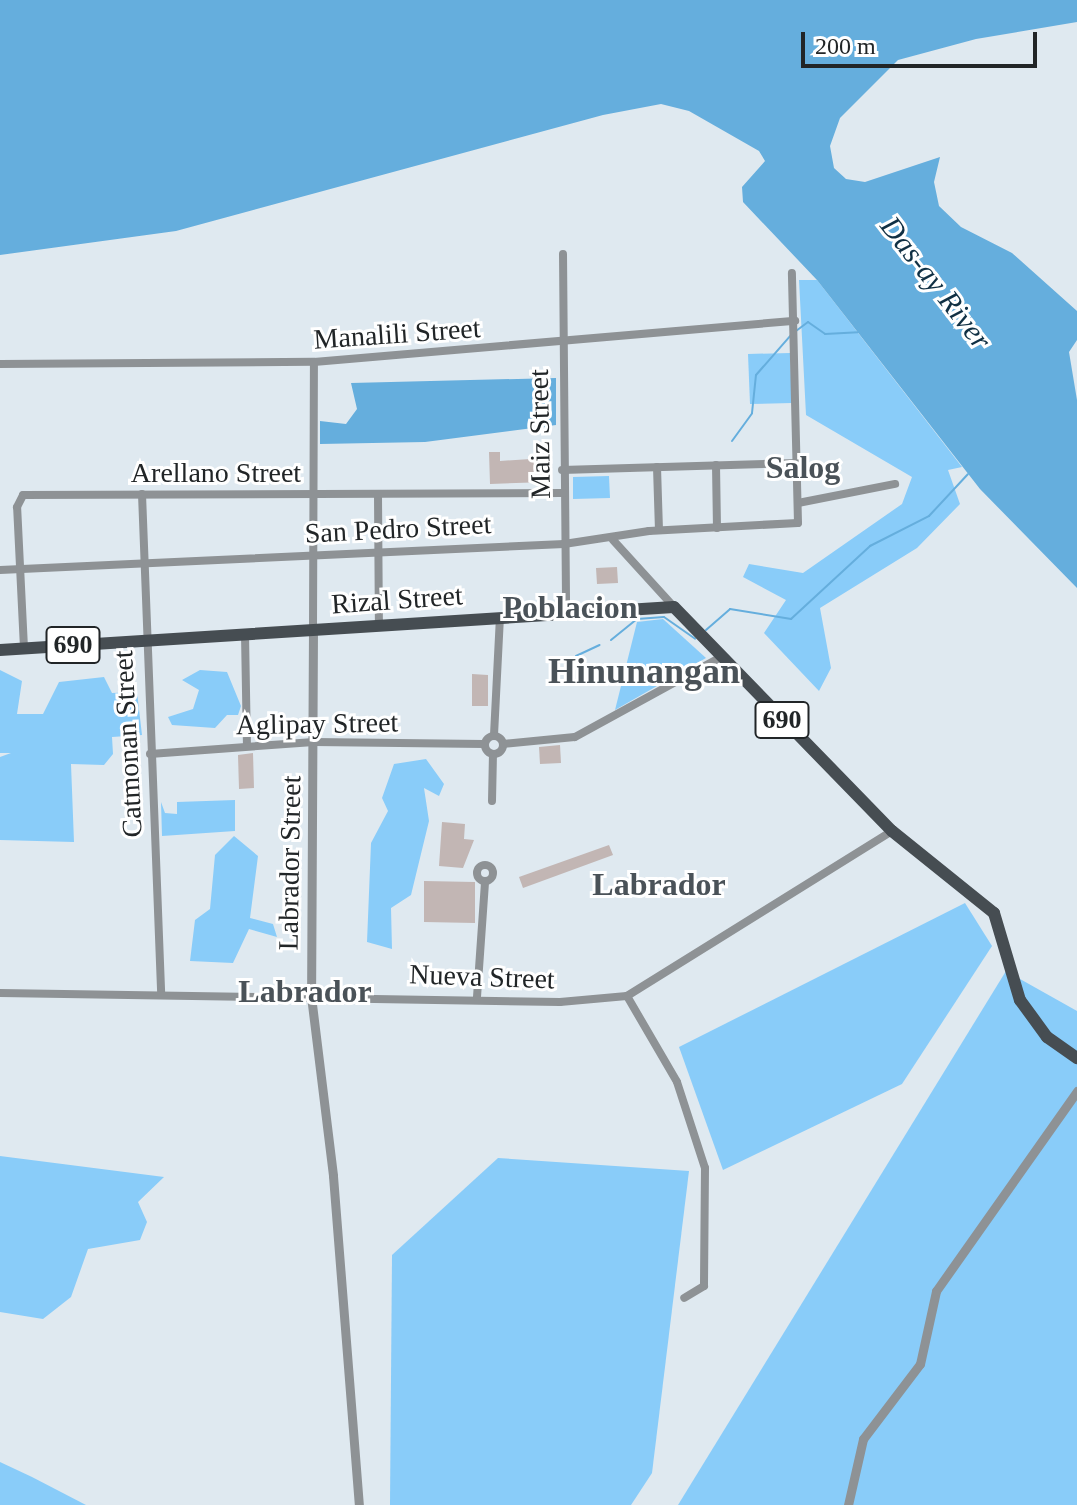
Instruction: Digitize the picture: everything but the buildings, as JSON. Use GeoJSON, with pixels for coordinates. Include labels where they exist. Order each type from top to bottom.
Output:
{"type":"FeatureCollection","features":[{"type":"Feature","properties":{"kind":"main road","name":"Rizal Street"},"geometry":{"type":"LineString","coordinates":[[146,641],[674,607]]}},
{"type":"Feature","properties":{"kind":"main road","name":"690"},"geometry":{"type":"LineString","coordinates":[[674,607],[892,831],[994,913],[1020,1000],[1047,1037],[1077,1058]]}},
{"type":"Feature","properties":{"kind":"main road","name":"690"},"geometry":{"type":"LineString","coordinates":[[0,650],[146,641]]}},
{"type":"Feature","properties":{"kind":"street","name":"Maiz Street"},"geometry":{"type":"LineString","coordinates":[[563,254],[562,470],[566,614]]}},
{"type":"Feature","properties":{"kind":"street"},"geometry":{"type":"LineString","coordinates":[[792,273],[796,334],[798,503],[895,484]]}},
{"type":"Feature","properties":{"kind":"street","name":"Manalili Street"},"geometry":{"type":"LineString","coordinates":[[0,364],[314,362],[562,345],[795,321]]}},
{"type":"Feature","properties":{"kind":"street","name":"Labrador Street"},"geometry":{"type":"LineString","coordinates":[[314,362],[309,556],[314,742],[311,996],[333,1176],[359,1505]]}},
{"type":"Feature","properties":{"kind":"street"},"geometry":{"type":"LineString","coordinates":[[562,470],[798,463]]}},
{"type":"Feature","properties":{"kind":"street"},"geometry":{"type":"LineString","coordinates":[[716,465],[717,528]]}},
{"type":"Feature","properties":{"kind":"street"},"geometry":{"type":"LineString","coordinates":[[657,467],[659,530]]}},
{"type":"Feature","properties":{"kind":"street","name":"Arellano Street"},"geometry":{"type":"LineString","coordinates":[[24,648],[17,507],[23,495],[563,493]]}},
{"type":"Feature","properties":{"kind":"street","name":"Catmonan Street"},"geometry":{"type":"LineString","coordinates":[[142,494],[142,560],[161,993]]}},
{"type":"Feature","properties":{"kind":"street"},"geometry":{"type":"LineString","coordinates":[[378,495],[379,625]]}},
{"type":"Feature","properties":{"kind":"street","name":"San Pedro Street"},"geometry":{"type":"LineString","coordinates":[[0,570],[142,560],[309,556],[613,540],[659,530],[798,523],[798,503]]}},
{"type":"Feature","properties":{"kind":"street"},"geometry":{"type":"LineString","coordinates":[[613,540],[674,607]]}},
{"type":"Feature","properties":{"kind":"street"},"geometry":{"type":"LineString","coordinates":[[492,801],[493,754],[484,744],[494,735],[500,618]]}},
{"type":"Feature","properties":{"kind":"street"},"geometry":{"type":"LineString","coordinates":[[245,634],[247,745]]}},
{"type":"Feature","properties":{"kind":"street"},"geometry":{"type":"LineString","coordinates":[[493,754],[503,744],[575,737],[721,657]]}},
{"type":"Feature","properties":{"kind":"street"},"geometry":{"type":"LineString","coordinates":[[494,735],[503,744]]}},
{"type":"Feature","properties":{"kind":"street","name":"Aglipay Street"},"geometry":{"type":"LineString","coordinates":[[150,754],[314,742],[484,744]]}},
{"type":"Feature","properties":{"kind":"street"},"geometry":{"type":"LineString","coordinates":[[684,1298],[704,1286],[705,1168],[677,1082],[627,996],[892,831]]}},
{"type":"Feature","properties":{"kind":"street"},"geometry":{"type":"LineString","coordinates":[[477,997],[485,882]]}},
{"type":"Feature","properties":{"kind":"street","name":"Nueva Street"},"geometry":{"type":"LineString","coordinates":[[0,993],[477,997],[560,1002],[627,996]]}},
{"type":"Feature","properties":{"kind":"street"},"geometry":{"type":"LineString","coordinates":[[848,1505],[863,1439],[920,1364],[936,1291],[1077,1091]]}},
{"type":"Feature","properties":{"kind":"shaded area"},"geometry":{"type":"Polygon","coordinates":[[[799,280],[817,280],[962,467],[948,470],[960,504],[917,548],[820,608],[831,668],[819,691],[764,633],[786,600],[743,577],[749,564],[803,573],[902,504],[912,477],[806,415],[799,280]]]}},
{"type":"Feature","properties":{"kind":"shaded area"},"geometry":{"type":"Polygon","coordinates":[[[790,353],[792,403],[750,404],[748,354],[790,353]]]}},
{"type":"Feature","properties":{"kind":"shaded area"},"geometry":{"type":"Polygon","coordinates":[[[609,476],[610,498],[573,499],[573,477],[609,476]]]}},
{"type":"Feature","properties":{"kind":"shaded area"},"geometry":{"type":"Polygon","coordinates":[[[663,619],[706,658],[615,710],[637,622],[663,619]]]}},
{"type":"Feature","properties":{"kind":"shaded area"},"geometry":{"type":"Polygon","coordinates":[[[0,670],[22,681],[17,714],[43,714],[59,682],[104,677],[112,693],[137,692],[142,735],[112,737],[113,754],[104,765],[71,764],[74,842],[0,840],[0,757],[11,753],[0,753],[0,670]]]}},
{"type":"Feature","properties":{"kind":"shaded area"},"geometry":{"type":"Polygon","coordinates":[[[200,670],[227,672],[241,706],[238,715],[227,715],[215,728],[172,725],[168,717],[193,709],[199,690],[182,680],[200,670]]]}},
{"type":"Feature","properties":{"kind":"shaded area"},"geometry":{"type":"Polygon","coordinates":[[[426,759],[444,784],[439,796],[424,788],[429,821],[411,895],[391,908],[392,949],[367,942],[371,843],[388,811],[382,798],[394,764],[426,759]]]}},
{"type":"Feature","properties":{"kind":"shaded area"},"geometry":{"type":"Polygon","coordinates":[[[235,800],[235,831],[162,836],[161,802],[165,813],[177,814],[177,802],[235,800]]]}},
{"type":"Feature","properties":{"kind":"shaded area"},"geometry":{"type":"Polygon","coordinates":[[[234,836],[258,856],[250,918],[273,924],[277,937],[249,929],[233,963],[190,961],[195,920],[210,909],[215,855],[234,836]]]}},
{"type":"Feature","properties":{"kind":"shaded area"},"geometry":{"type":"Polygon","coordinates":[[[965,903],[992,946],[902,1084],[723,1170],[679,1047],[965,903]]]}},
{"type":"Feature","properties":{"kind":"shaded area"},"geometry":{"type":"Polygon","coordinates":[[[1006,971],[1077,1011],[1077,1505],[678,1505],[1006,971]]]}},
{"type":"Feature","properties":{"kind":"shaded area"},"geometry":{"type":"Polygon","coordinates":[[[0,1156],[164,1177],[138,1202],[147,1222],[140,1240],[88,1249],[71,1297],[43,1319],[0,1312],[0,1156]]]}},
{"type":"Feature","properties":{"kind":"shaded area"},"geometry":{"type":"Polygon","coordinates":[[[498,1158],[689,1171],[652,1473],[631,1505],[390,1505],[392,1255],[498,1158]]]}},
{"type":"Feature","properties":{"kind":"shaded area"},"geometry":{"type":"Polygon","coordinates":[[[0,1462],[32,1477],[86,1505],[0,1505],[0,1462]]]}},
{"type":"Feature","properties":{"kind":"water","name":"Das-ay River"},"geometry":{"type":"Polygon","coordinates":[[[0,0],[1077,0],[1077,22],[976,39],[898,60],[840,118],[830,146],[834,168],[846,179],[865,182],[940,157],[934,182],[939,206],[961,227],[1012,253],[1077,311],[1077,340],[1069,352],[1077,400],[1077,588],[980,489],[817,280],[743,202],[742,187],[765,161],[759,151],[689,111],[661,104],[603,115],[176,231],[0,255],[0,0]]]}},
{"type":"Feature","properties":{"kind":"water"},"geometry":{"type":"Polygon","coordinates":[[[556,378],[556,425],[425,442],[320,444],[320,421],[346,424],[357,409],[351,383],[556,378]]]}},
{"type":"Feature","properties":{"kind":"waterway"},"geometry":{"type":"LineString","coordinates":[[796,331],[808,322],[825,334],[858,332]]}},
{"type":"Feature","properties":{"kind":"waterway"},"geometry":{"type":"LineString","coordinates":[[732,441],[752,413],[756,375],[791,335]]}},
{"type":"Feature","properties":{"kind":"waterway"},"geometry":{"type":"LineString","coordinates":[[706,630],[730,609],[791,619],[870,546],[929,516],[968,474]]}},
{"type":"Feature","properties":{"kind":"waterway"},"geometry":{"type":"LineString","coordinates":[[611,640],[637,619],[664,617],[695,639]]}},
{"type":"Feature","properties":{"kind":"waterway"},"geometry":{"type":"LineString","coordinates":[[576,656],[600,645]]}},
{"type":"Feature","properties":{"kind":"district","name":"Salog"},"geometry":{"type":"Point","coordinates":[803,467]}},
{"type":"Feature","properties":{"kind":"district","name":"Poblacion"},"geometry":{"type":"Point","coordinates":[570,607]}},
{"type":"Feature","properties":{"kind":"district","name":"Hinunangan"},"geometry":{"type":"Point","coordinates":[644,672]}},
{"type":"Feature","properties":{"kind":"district","name":"Labrador"},"geometry":{"type":"Point","coordinates":[659,884]}},
{"type":"Feature","properties":{"kind":"district","name":"Labrador"},"geometry":{"type":"Point","coordinates":[305,991]}}]}
